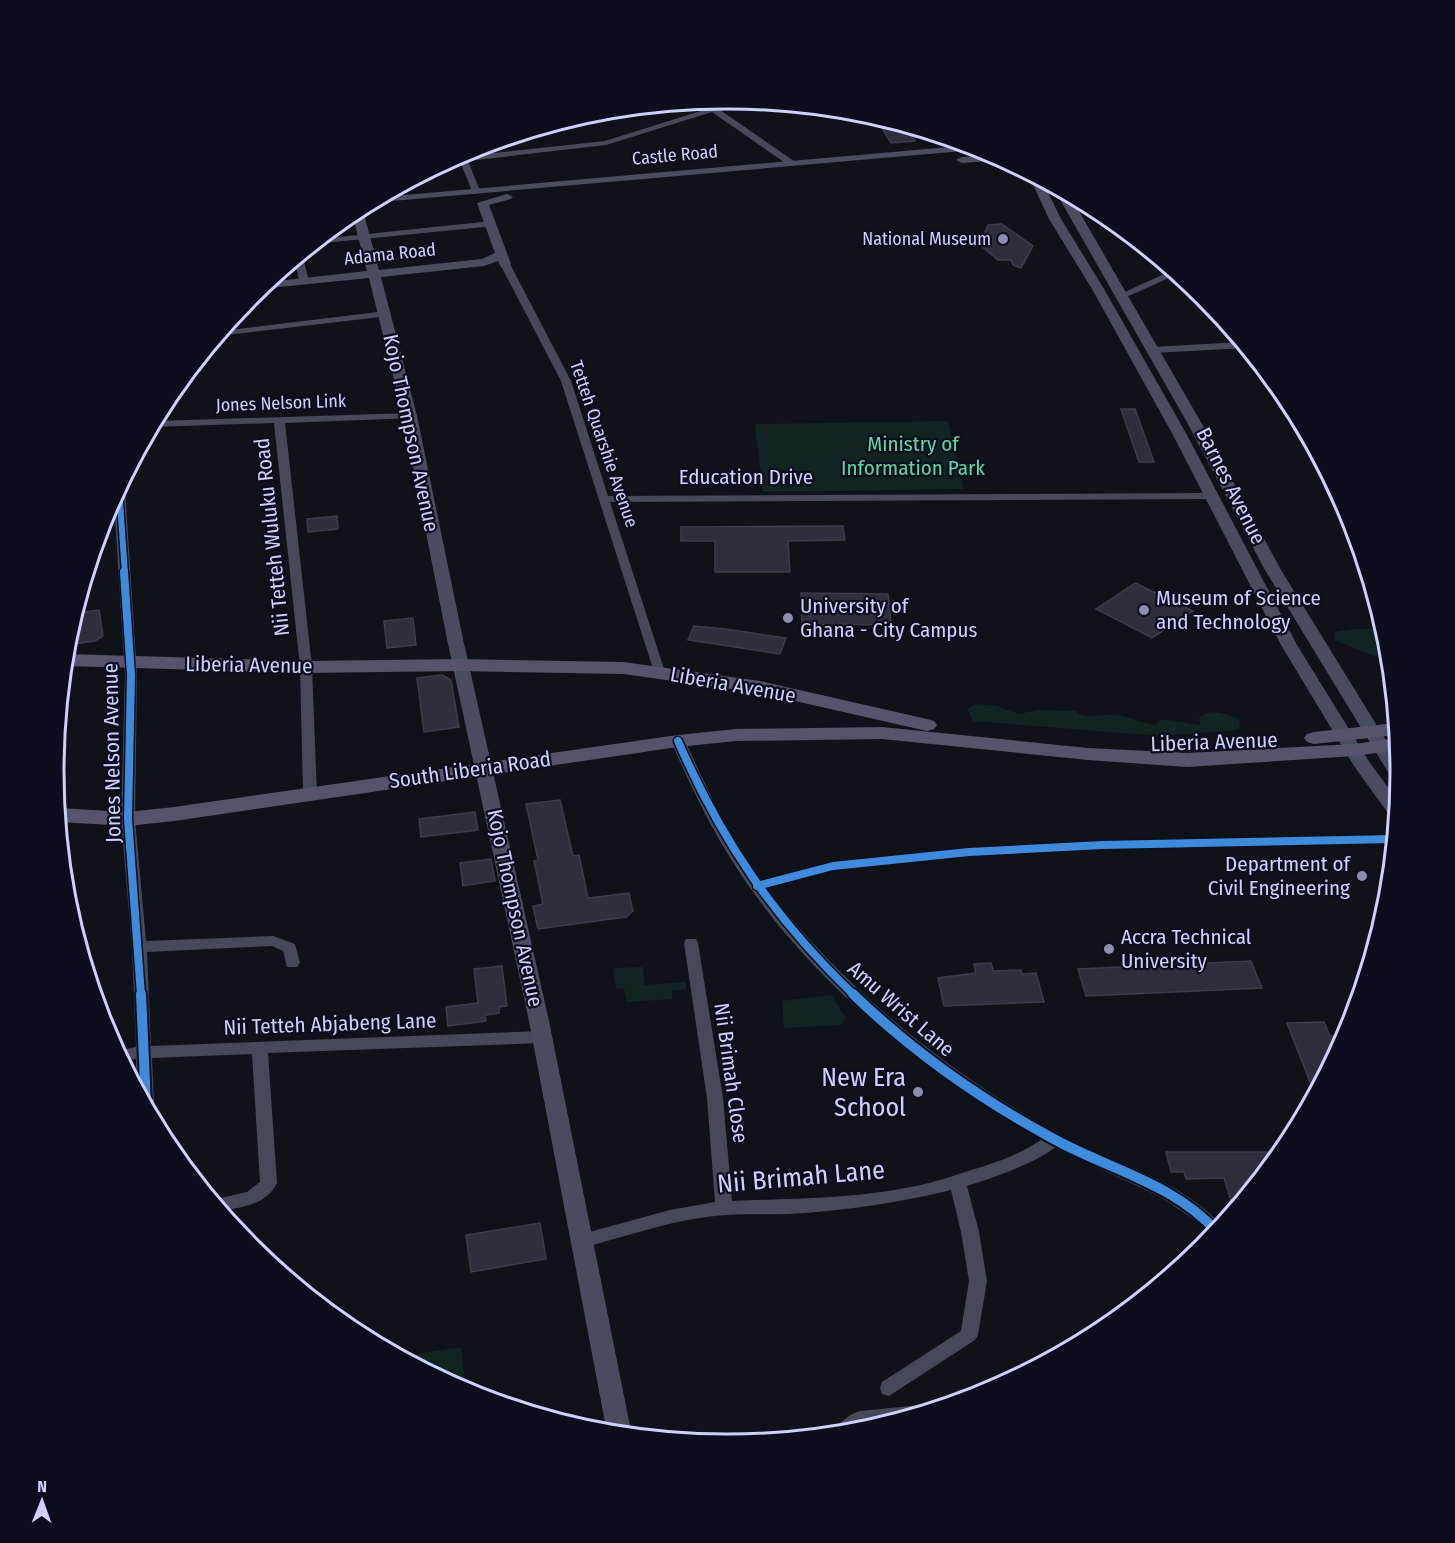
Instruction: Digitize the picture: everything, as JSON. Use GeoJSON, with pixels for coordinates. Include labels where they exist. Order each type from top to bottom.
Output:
{"type":"FeatureCollection","features":[{"type":"Feature","properties":{"kind":"main road","name":"Castle Road"},"geometry":{"type":"LineString","coordinates":[[483,203],[496,198],[604,184],[791,164],[957,150]]}},
{"type":"Feature","properties":{"kind":"main road"},"geometry":{"type":"LineString","coordinates":[[879,163],[970,155]]}},
{"type":"Feature","properties":{"kind":"main road","name":"Castle Road"},"geometry":{"type":"LineString","coordinates":[[393,199],[476,191],[604,184],[879,163],[981,159]]}},
{"type":"Feature","properties":{"kind":"main road","name":"Barnes Avenue"},"geometry":{"type":"LineString","coordinates":[[1040,187],[1055,219],[1103,298],[1211,496],[1289,645],[1349,743],[1389,801]]}},
{"type":"Feature","properties":{"kind":"main road","name":"Barnes Avenue"},"geometry":{"type":"LineString","coordinates":[[1068,202],[1273,570],[1384,741]]}},
{"type":"Feature","properties":{"kind":"main road","name":"Tetteh Quarshie Avenue"},"geometry":{"type":"LineString","coordinates":[[483,203],[503,260]]}},
{"type":"Feature","properties":{"kind":"main road","name":"Kojo Thompson Avenue"},"geometry":{"type":"LineString","coordinates":[[360,219],[376,273],[410,416],[460,664],[543,1037],[618,1425]]}},
{"type":"Feature","properties":{"kind":"main road","name":"Adama Road"},"geometry":{"type":"LineString","coordinates":[[279,284],[503,260]]}},
{"type":"Feature","properties":{"kind":"main road","name":"Liberia Avenue"},"geometry":{"type":"LineString","coordinates":[[74,660],[306,667],[460,664],[585,666],[659,672],[760,687],[886,726],[1088,754],[1187,760],[1384,741]]}},
{"type":"Feature","properties":{"kind":"main road","name":"South Liberia Road"},"geometry":{"type":"LineString","coordinates":[[66,815],[128,819],[678,741],[886,726]]}},
{"type":"Feature","properties":{"kind":"street"},"geometry":{"type":"LineString","coordinates":[[488,154],[606,143],[713,109]]}},
{"type":"Feature","properties":{"kind":"street"},"geometry":{"type":"LineString","coordinates":[[714,109],[791,164]]}},
{"type":"Feature","properties":{"kind":"street"},"geometry":{"type":"LineString","coordinates":[[465,163],[476,191]]}},
{"type":"Feature","properties":{"kind":"street"},"geometry":{"type":"LineString","coordinates":[[331,240],[491,224]]}},
{"type":"Feature","properties":{"kind":"street","name":"Tetteh Quarshie Avenue"},"geometry":{"type":"LineString","coordinates":[[503,260],[566,381],[606,499],[659,672]]}},
{"type":"Feature","properties":{"kind":"street"},"geometry":{"type":"LineString","coordinates":[[301,265],[304,281]]}},
{"type":"Feature","properties":{"kind":"street"},"geometry":{"type":"LineString","coordinates":[[1121,296],[1168,276]]}},
{"type":"Feature","properties":{"kind":"street"},"geometry":{"type":"LineString","coordinates":[[230,333],[386,314]]}},
{"type":"Feature","properties":{"kind":"street"},"geometry":{"type":"LineString","coordinates":[[1152,350],[1235,346]]}},
{"type":"Feature","properties":{"kind":"street","name":"Jones Nelson Link"},"geometry":{"type":"LineString","coordinates":[[163,424],[410,416]]}},
{"type":"Feature","properties":{"kind":"street","name":"Nii Tetteh Wuluku Road"},"geometry":{"type":"LineString","coordinates":[[279,419],[306,667],[310,794]]}},
{"type":"Feature","properties":{"kind":"street","name":"Education Drive"},"geometry":{"type":"LineString","coordinates":[[606,499],[1211,496]]}},
{"type":"Feature","properties":{"kind":"street","name":"Jones Nelson Avenue"},"geometry":{"type":"LineString","coordinates":[[120,507],[131,675],[128,819],[139,947],[145,1087]]}},
{"type":"Feature","properties":{"kind":"street","name":"Amu Wrist Lane"},"geometry":{"type":"LineString","coordinates":[[678,741],[721,831],[757,886],[800,939],[908,1045],[999,1108],[1054,1140],[1187,1203],[1208,1218],[1212,1224]]}},
{"type":"Feature","properties":{"kind":"street"},"geometry":{"type":"LineString","coordinates":[[757,886],[833,866],[969,852],[1102,845],[1387,839]]}},
{"type":"Feature","properties":{"kind":"street"},"geometry":{"type":"LineString","coordinates":[[139,947],[273,941],[290,948],[292,963]]}},
{"type":"Feature","properties":{"kind":"street","name":"Nii Brimah Close"},"geometry":{"type":"LineString","coordinates":[[691,944],[715,1098],[724,1208]]}},
{"type":"Feature","properties":{"kind":"street","name":"Nii Tetteh Abjabeng Lane"},"geometry":{"type":"LineString","coordinates":[[128,1054],[142,1052],[543,1037]]}},
{"type":"Feature","properties":{"kind":"street"},"geometry":{"type":"LineString","coordinates":[[224,1203],[258,1196],[265,1191],[269,1183],[260,1048]]}},
{"type":"Feature","properties":{"kind":"street","name":"Nii Brimah Lane"},"geometry":{"type":"LineString","coordinates":[[582,1241],[691,1213],[724,1208],[846,1203],[957,1181],[1017,1164],[1054,1140]]}},
{"type":"Feature","properties":{"kind":"street"},"geometry":{"type":"LineString","coordinates":[[889,1388],[969,1335],[978,1281],[970,1232],[957,1181]]}},
{"type":"Feature","properties":{"kind":"street"},"geometry":{"type":"LineString","coordinates":[[856,1422],[860,1419],[876,1417]]}},
{"type":"Feature","properties":{"kind":"green space","name":"Ministry of Information Park"},"geometry":{"type":"Polygon","coordinates":[[[948,421],[964,489],[763,492],[755,424],[948,421]]]}},
{"type":"Feature","properties":{"kind":"green space"},"geometry":{"type":"Polygon","coordinates":[[[1375,629],[1381,658],[1334,640],[1335,632],[1375,629]]]}},
{"type":"Feature","properties":{"kind":"green space"},"geometry":{"type":"Polygon","coordinates":[[[975,704],[997,706],[1019,714],[1038,710],[1076,711],[1084,716],[1119,716],[1156,725],[1160,720],[1165,720],[1200,725],[1199,718],[1214,712],[1240,720],[1239,730],[1160,736],[973,721],[967,709],[975,704]]]}},
{"type":"Feature","properties":{"kind":"green space"},"geometry":{"type":"Polygon","coordinates":[[[643,967],[644,985],[686,982],[686,989],[672,991],[672,999],[627,1002],[624,988],[616,989],[613,968],[643,967]]]}},
{"type":"Feature","properties":{"kind":"green space"},"geometry":{"type":"Polygon","coordinates":[[[831,995],[846,1018],[841,1025],[784,1028],[782,1001],[831,995]]]}},
{"type":"Feature","properties":{"kind":"green space"},"geometry":{"type":"Polygon","coordinates":[[[461,1347],[465,1380],[416,1357],[416,1354],[461,1347]]]}},
{"type":"Feature","properties":{"kind":"building"},"geometry":{"type":"Polygon","coordinates":[[[881,127],[918,137],[912,137],[915,141],[891,143],[881,127]]]}},
{"type":"Feature","properties":{"kind":"building","name":"National Museum"},"geometry":{"type":"Polygon","coordinates":[[[1002,224],[1033,246],[1021,268],[1013,265],[1011,260],[998,260],[980,245],[988,225],[1002,224]]]}},
{"type":"Feature","properties":{"kind":"building"},"geometry":{"type":"Polygon","coordinates":[[[1121,409],[1135,409],[1154,462],[1139,462],[1121,409]]]}},
{"type":"Feature","properties":{"kind":"building"},"geometry":{"type":"Polygon","coordinates":[[[337,516],[338,529],[308,532],[307,519],[337,516]]]}},
{"type":"Feature","properties":{"kind":"building"},"geometry":{"type":"Polygon","coordinates":[[[843,526],[845,540],[788,541],[790,572],[715,572],[715,541],[681,541],[681,527],[843,526]]]}},
{"type":"Feature","properties":{"kind":"building","name":"Museum of Science and Technology"},"geometry":{"type":"Polygon","coordinates":[[[1135,583],[1193,611],[1152,638],[1096,609],[1135,583]]]}},
{"type":"Feature","properties":{"kind":"building"},"geometry":{"type":"Polygon","coordinates":[[[801,593],[888,594],[891,622],[880,622],[880,625],[839,624],[839,627],[802,627],[801,593]]]}},
{"type":"Feature","properties":{"kind":"building"},"geometry":{"type":"Polygon","coordinates":[[[99,610],[103,636],[95,641],[77,644],[77,642],[84,612],[99,610]]]}},
{"type":"Feature","properties":{"kind":"building"},"geometry":{"type":"Polygon","coordinates":[[[413,618],[416,645],[387,648],[384,621],[413,618]]]}},
{"type":"Feature","properties":{"kind":"building"},"geometry":{"type":"Polygon","coordinates":[[[694,626],[786,638],[780,654],[688,640],[694,626]]]}},
{"type":"Feature","properties":{"kind":"building"},"geometry":{"type":"Polygon","coordinates":[[[442,675],[451,680],[459,727],[424,732],[417,678],[442,675]]]}},
{"type":"Feature","properties":{"kind":"building"},"geometry":{"type":"Polygon","coordinates":[[[560,800],[573,856],[579,855],[588,898],[629,893],[633,911],[626,917],[538,929],[533,906],[543,904],[534,861],[538,860],[526,804],[560,800]]]}},
{"type":"Feature","properties":{"kind":"building"},"geometry":{"type":"Polygon","coordinates":[[[475,812],[478,830],[421,837],[419,819],[475,812]]]}},
{"type":"Feature","properties":{"kind":"building"},"geometry":{"type":"Polygon","coordinates":[[[491,859],[495,881],[463,886],[460,863],[491,859]]]}},
{"type":"Feature","properties":{"kind":"building"},"geometry":{"type":"Polygon","coordinates":[[[1251,961],[1262,988],[1086,996],[1078,969],[1251,961]]]}},
{"type":"Feature","properties":{"kind":"building"},"geometry":{"type":"Polygon","coordinates":[[[991,963],[993,971],[1021,970],[1022,974],[1036,973],[1044,1002],[944,1006],[938,978],[976,973],[974,964],[991,963]]]}},
{"type":"Feature","properties":{"kind":"building"},"geometry":{"type":"Polygon","coordinates":[[[502,966],[507,1006],[499,1007],[499,1013],[485,1015],[486,1021],[448,1026],[446,1007],[478,1003],[474,969],[502,966]]]}},
{"type":"Feature","properties":{"kind":"building"},"geometry":{"type":"Polygon","coordinates":[[[1324,1022],[1330,1036],[1335,1036],[1311,1085],[1287,1023],[1324,1022]]]}},
{"type":"Feature","properties":{"kind":"building"},"geometry":{"type":"Polygon","coordinates":[[[1166,1152],[1270,1152],[1231,1202],[1224,1178],[1186,1179],[1184,1172],[1171,1172],[1166,1152]]]}},
{"type":"Feature","properties":{"kind":"building"},"geometry":{"type":"Polygon","coordinates":[[[540,1223],[546,1259],[471,1272],[466,1235],[540,1223]]]}},
{"type":"Feature","properties":{"kind":"cycle path"},"geometry":{"type":"LineString","coordinates":[[120,506],[131,675],[128,819],[139,947],[145,1088]]}},
{"type":"Feature","properties":{"kind":"cycle path"},"geometry":{"type":"LineString","coordinates":[[678,741],[715,820],[751,878],[785,923],[866,1007],[911,1045],[1005,1111],[1053,1139],[1165,1191],[1187,1204],[1211,1225]]}},
{"type":"Feature","properties":{"kind":"cycle path"},"geometry":{"type":"LineString","coordinates":[[757,886],[833,866],[969,852],[1102,845],[1387,839]]}},
{"type":"Feature","properties":{"kind":"place","name":"National Museum"},"geometry":{"type":"Point","coordinates":[1003,239]}},
{"type":"Feature","properties":{"kind":"place","name":"Museum of Science and Technology"},"geometry":{"type":"Point","coordinates":[1144,610]}},
{"type":"Feature","properties":{"kind":"place","name":"University of Ghana - City Campus"},"geometry":{"type":"Point","coordinates":[788,618]}},
{"type":"Feature","properties":{"kind":"place","name":"Department of Civil Engineering"},"geometry":{"type":"Point","coordinates":[1362,876]}},
{"type":"Feature","properties":{"kind":"place","name":"Accra Technical University"},"geometry":{"type":"Point","coordinates":[1109,949]}},
{"type":"Feature","properties":{"kind":"place","name":"New Era School"},"geometry":{"type":"Point","coordinates":[918,1092]}}]}
